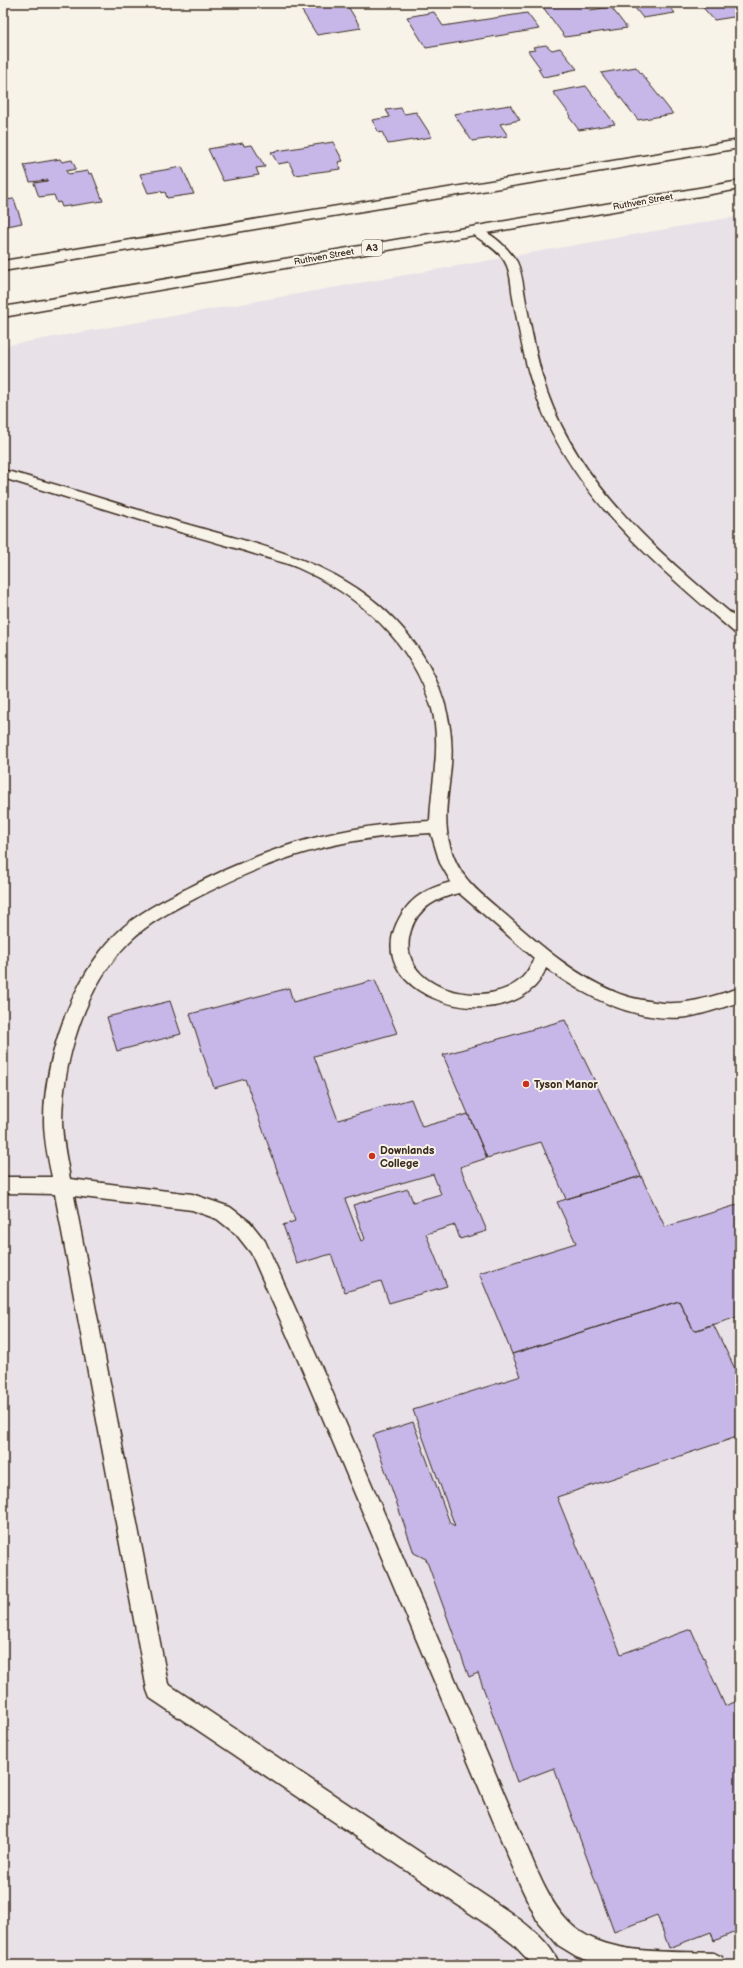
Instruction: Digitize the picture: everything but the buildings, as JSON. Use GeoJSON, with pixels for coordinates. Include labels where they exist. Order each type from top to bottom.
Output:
{"type":"FeatureCollection","features":[{"type":"Feature","properties":{"kind":"highway"},"geometry":{"type":"LineString","coordinates":[[3,266],[740,144]]}},
{"type":"Feature","properties":{"kind":"highway"},"geometry":{"type":"LineString","coordinates":[[690,152],[740,150]]}},
{"type":"Feature","properties":{"kind":"highway","name":"Ruthven Street"},"geometry":{"type":"LineString","coordinates":[[3,312],[740,185]]}},
{"type":"Feature","properties":{"kind":"lane"},"geometry":{"type":"LineString","coordinates":[[475,231],[494,243],[511,263],[541,391],[551,420],[579,471],[608,506],[644,544],[685,582],[740,629]]}},
{"type":"Feature","properties":{"kind":"lane"},"geometry":{"type":"LineString","coordinates":[[3,474],[300,563],[335,581],[354,593],[378,612],[399,632],[416,655],[429,680],[438,706],[444,733],[444,761],[437,815],[440,840],[448,864],[462,886],[568,976],[595,991],[630,1005],[667,1010],[686,1010],[705,1006],[740,995]]}},
{"type":"Feature","properties":{"kind":"lane"},"geometry":{"type":"LineString","coordinates":[[438,827],[405,827],[340,835],[306,843],[274,854],[236,870],[160,910],[122,938],[103,964],[86,992],[73,1022],[63,1053],[56,1086],[53,1119],[56,1152],[61,1186],[158,1690],[466,1897],[493,1913],[519,1933],[548,1965]]}},
{"type":"Feature","properties":{"kind":"lane"},"geometry":{"type":"LineString","coordinates":[[462,886],[444,890],[428,897],[415,906],[405,919],[400,933],[400,947],[405,962],[413,976],[428,988],[446,997],[466,1001],[487,1001],[507,996],[524,986],[536,973],[544,957]]}},
{"type":"Feature","properties":{"kind":"lane"},"geometry":{"type":"LineString","coordinates":[[3,1185],[61,1186],[192,1202],[223,1213],[243,1228],[258,1247],[315,1375],[538,1900],[552,1922],[571,1940],[595,1953],[621,1960],[714,1965]]}},
{"type":"Feature","properties":{"kind":"shaded area","name":"Downlands College"},"geometry":{"type":"Polygon","coordinates":[[[740,216],[740,1965],[3,1965],[3,346],[740,216]]]}},
{"type":"Feature","properties":{"kind":"place","name":"Tyson Manor"},"geometry":{"type":"Point","coordinates":[526,1084]}},
{"type":"Feature","properties":{"kind":"place","name":"Downlands College"},"geometry":{"type":"Point","coordinates":[372,1156]}}]}
